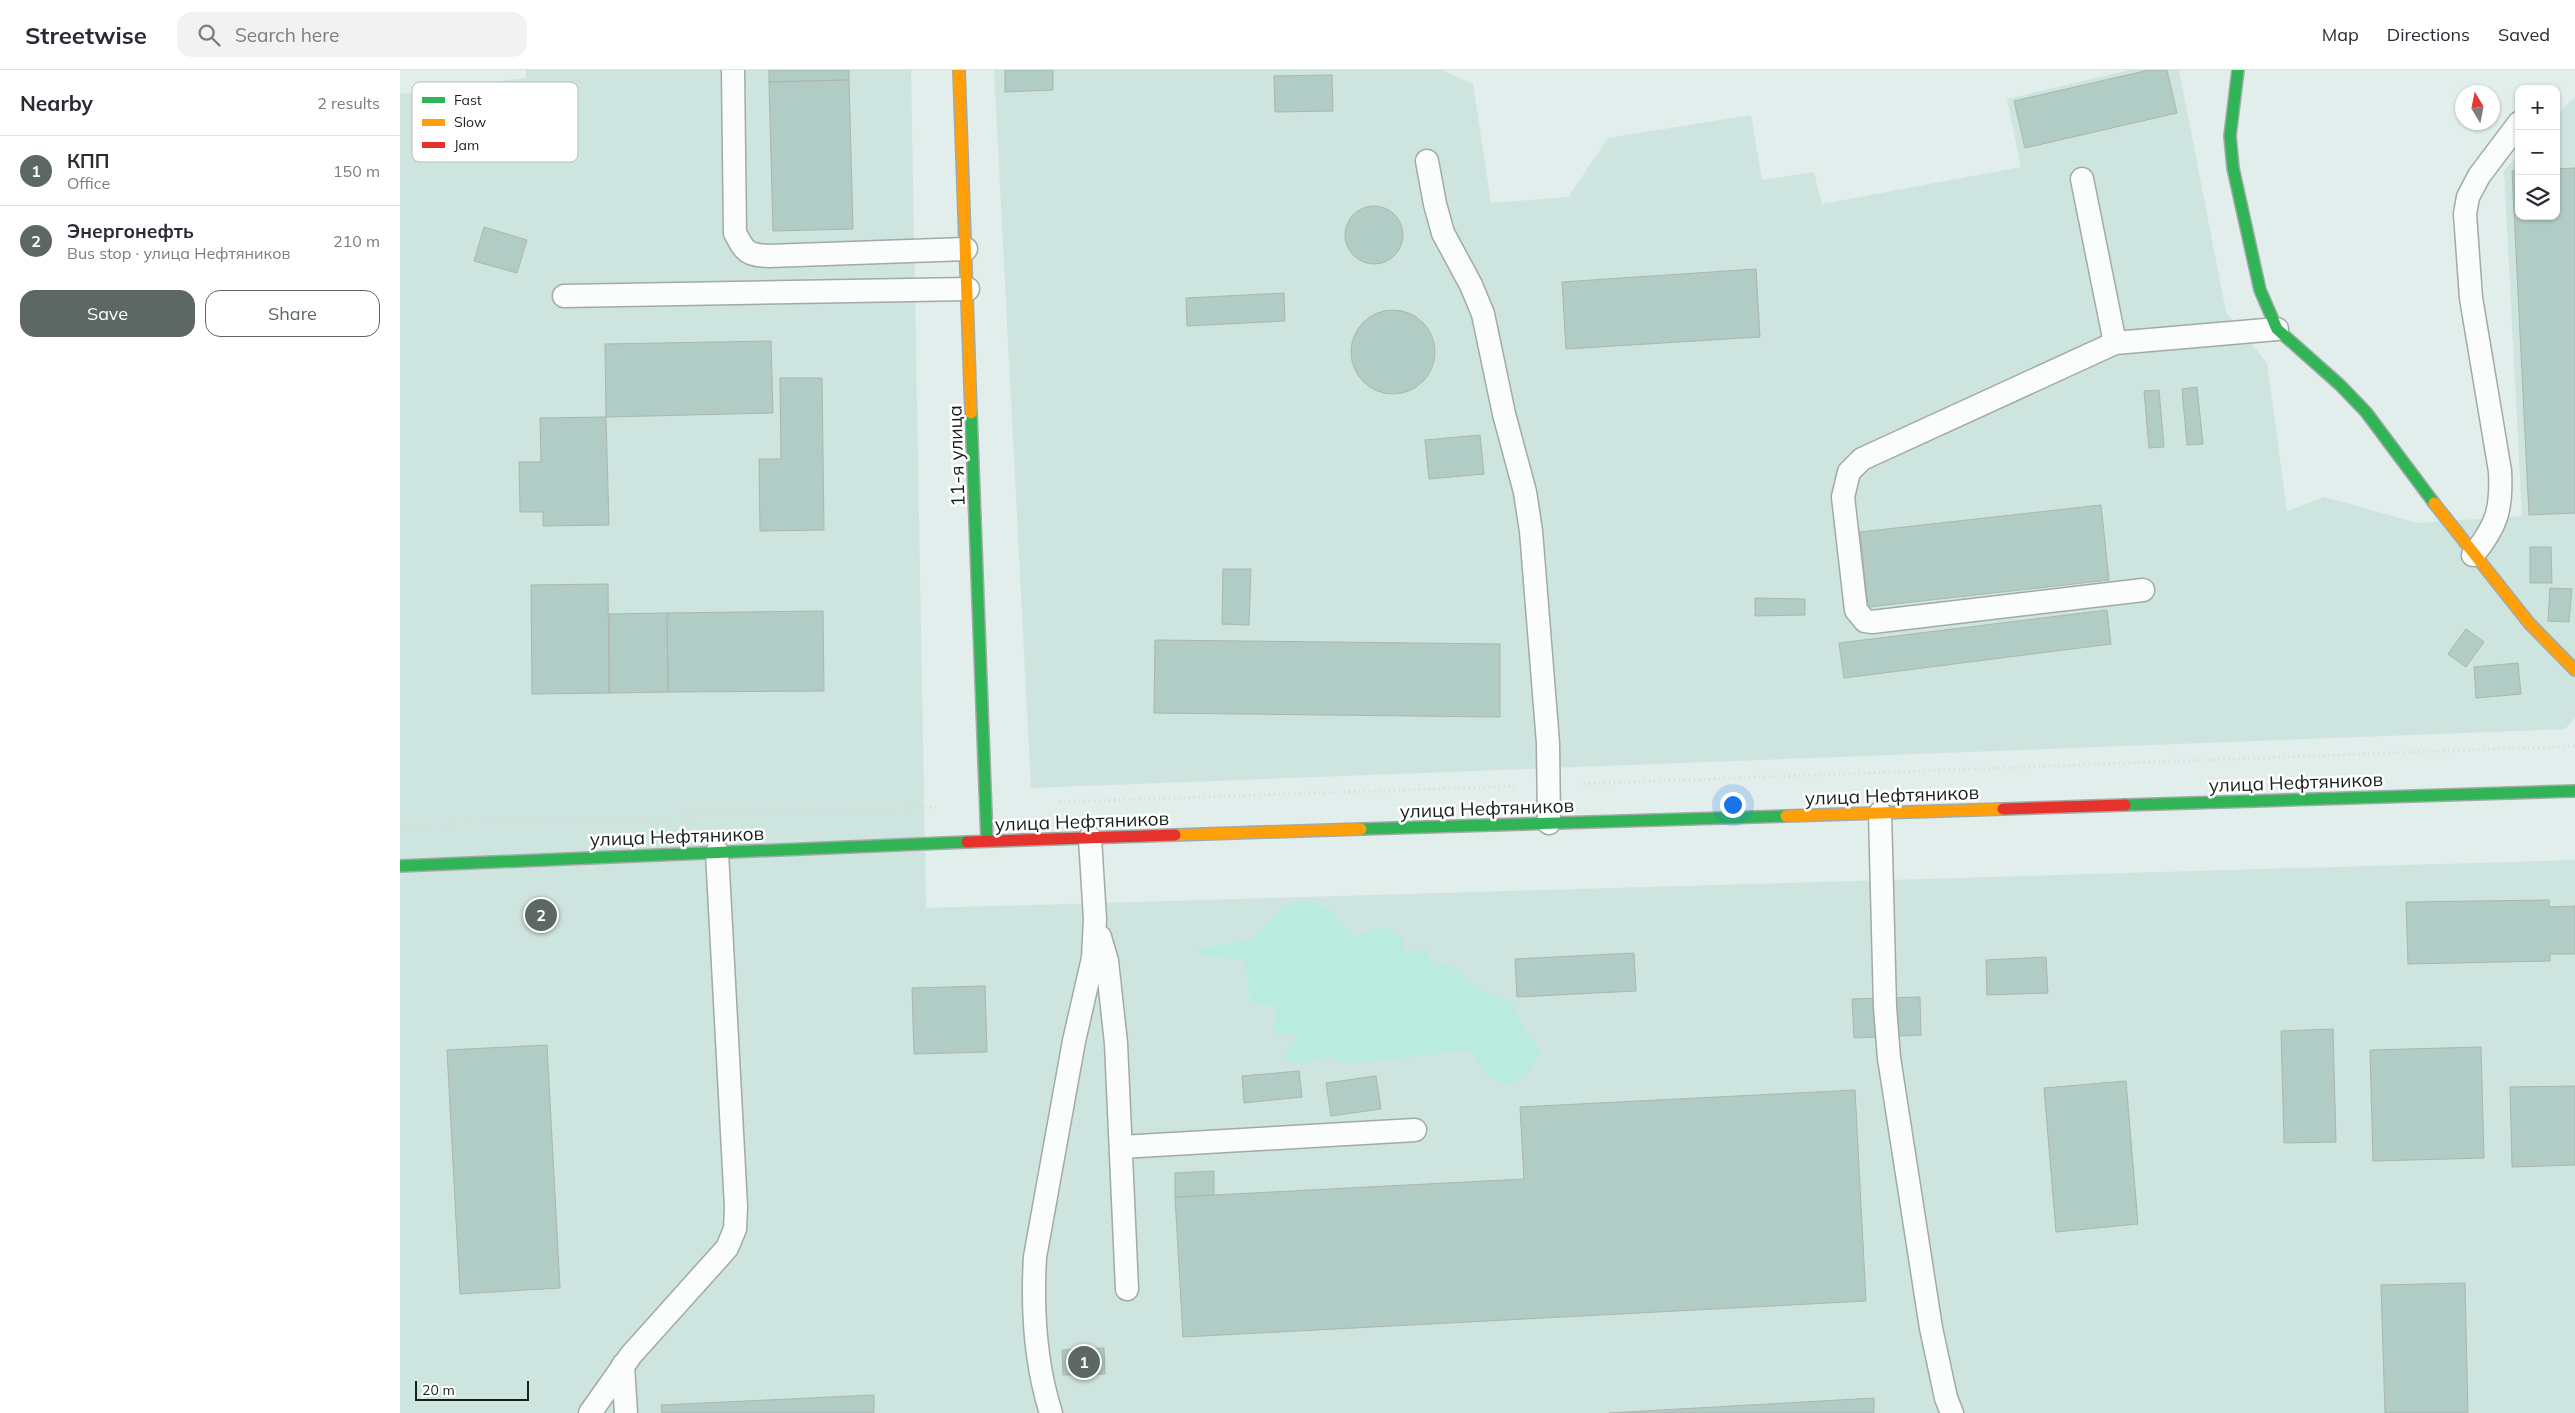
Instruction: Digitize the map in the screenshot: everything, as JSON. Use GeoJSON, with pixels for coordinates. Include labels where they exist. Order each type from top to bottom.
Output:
{"type":"FeatureCollection","features":[{"type":"Feature","properties":{"kind":"street","name":"11-я улица"},"geometry":{"type":"LineString","coordinates":[[959,70],[986,841]]}},
{"type":"Feature","properties":{"kind":"street"},"geometry":{"type":"LineString","coordinates":[[2238,70],[2230,136],[2233,168],[2260,290],[2278,329],[2340,384],[2366,412],[2474,555],[2529,623],[2575,670]]}},
{"type":"Feature","properties":{"kind":"street","name":"улица Нефтяников"},"geometry":{"type":"LineString","coordinates":[[400,866],[986,841],[2575,791]]}},
{"type":"Feature","properties":{"kind":"lane"},"geometry":{"type":"LineString","coordinates":[[733,70],[735,233],[743,249],[752,255],[769,256],[966,248]]}},
{"type":"Feature","properties":{"kind":"lane"},"geometry":{"type":"LineString","coordinates":[[2474,555],[2489,536],[2497,519],[2502,497],[2500,471],[2472,298],[2465,214],[2468,197],[2479,176],[2515,128]]}},
{"type":"Feature","properties":{"kind":"lane"},"geometry":{"type":"LineString","coordinates":[[1427,161],[1435,204],[1443,233],[1471,285],[1483,314],[1504,414],[1525,492],[1531,531],[1545,714],[1549,823]]}},
{"type":"Feature","properties":{"kind":"lane"},"geometry":{"type":"LineString","coordinates":[[2082,179],[2115,343]]}},
{"type":"Feature","properties":{"kind":"lane"},"geometry":{"type":"LineString","coordinates":[[564,296],[968,289]]}},
{"type":"Feature","properties":{"kind":"lane"},"geometry":{"type":"LineString","coordinates":[[2142,590],[1872,622],[1865,621],[1856,610],[1843,497],[1850,472],[1862,459],[2115,343],[2278,329]]}},
{"type":"Feature","properties":{"kind":"lane"},"geometry":{"type":"LineString","coordinates":[[1880,813],[1885,1007],[1889,1058],[1931,1328],[1946,1398],[1952,1413]]}},
{"type":"Feature","properties":{"kind":"lane"},"geometry":{"type":"LineString","coordinates":[[1051,1413],[1040,1378],[1033,1292],[1035,1257],[1074,1041],[1093,958],[1095,919],[1090,838]]}},
{"type":"Feature","properties":{"kind":"lane"},"geometry":{"type":"LineString","coordinates":[[590,1413],[623,1365],[727,1248],[735,1229],[736,1207],[717,852]]}},
{"type":"Feature","properties":{"kind":"lane"},"geometry":{"type":"LineString","coordinates":[[1095,919],[1107,961],[1116,1043],[1127,1289]]}},
{"type":"Feature","properties":{"kind":"lane"},"geometry":{"type":"LineString","coordinates":[[1121,1147],[1415,1130]]}},
{"type":"Feature","properties":{"kind":"lane"},"geometry":{"type":"LineString","coordinates":[[623,1365],[626,1413]]}},
{"type":"Feature","properties":{"kind":"path"},"geometry":{"type":"LineString","coordinates":[[1054,802],[2575,746]]}},
{"type":"Feature","properties":{"kind":"path"},"geometry":{"type":"LineString","coordinates":[[400,826],[985,805]]}},
{"type":"Feature","properties":{"kind":"shaded area"},"geometry":{"type":"Polygon","coordinates":[[[526,70],[911,70],[926,908],[2575,860],[2575,1413],[400,1413],[400,94],[412,92],[412,162],[578,162],[578,82],[494,82],[526,78],[526,70]]]}},
{"type":"Feature","properties":{"kind":"shaded area"},"geometry":{"type":"Polygon","coordinates":[[[994,70],[1442,70],[1473,84],[1491,203],[1568,197],[1608,138],[1751,115],[1762,180],[1814,172],[1822,204],[2021,167],[2007,99],[2130,70],[2179,70],[2226,312],[2267,363],[2287,511],[2324,497],[2418,523],[2522,516],[2504,170],[2515,159],[2515,220],[2560,220],[2560,112],[2575,97],[2575,718],[2565,729],[1031,788],[994,70]]]}},
{"type":"Feature","properties":{"kind":"green space"},"geometry":{"type":"Polygon","coordinates":[[[1306,901],[1332,910],[1343,927],[1357,937],[1380,928],[1390,930],[1403,938],[1403,951],[1427,950],[1430,959],[1437,964],[1450,965],[1480,990],[1513,1002],[1525,1031],[1540,1050],[1531,1070],[1510,1085],[1486,1075],[1469,1050],[1360,1063],[1338,1062],[1329,1056],[1302,1063],[1287,1061],[1283,1055],[1297,1039],[1296,1034],[1274,1033],[1275,1010],[1271,1005],[1259,1005],[1251,1001],[1244,959],[1201,956],[1195,950],[1251,939],[1285,906],[1306,901]]]}},
{"type":"Feature","properties":{"kind":"building"},"geometry":{"type":"Polygon","coordinates":[[[769,70],[849,70],[849,80],[769,82],[769,70]]]}},
{"type":"Feature","properties":{"kind":"building"},"geometry":{"type":"Polygon","coordinates":[[[1005,70],[1053,70],[1053,90],[1005,92],[1005,70]]]}},
{"type":"Feature","properties":{"kind":"building"},"geometry":{"type":"Polygon","coordinates":[[[2149,70],[2167,70],[2177,113],[2025,148],[2014,101],[2149,70]]]}},
{"type":"Feature","properties":{"kind":"building"},"geometry":{"type":"Polygon","coordinates":[[[1332,75],[1333,111],[1275,112],[1274,76],[1332,75]]]}},
{"type":"Feature","properties":{"kind":"building"},"geometry":{"type":"Polygon","coordinates":[[[849,80],[853,229],[773,231],[769,82],[849,80]]]}},
{"type":"Feature","properties":{"kind":"building"},"geometry":{"type":"Polygon","coordinates":[[[2575,168],[2575,513],[2529,515],[2512,171],[2515,171],[2515,220],[2560,220],[2560,169],[2575,168]]]}},
{"type":"Feature","properties":{"kind":"building"},"geometry":{"type":"Polygon","coordinates":[[[1368,206],[1380,206],[1395,214],[1403,229],[1403,241],[1395,256],[1380,264],[1368,264],[1353,256],[1345,241],[1345,229],[1353,214],[1368,206]]]}},
{"type":"Feature","properties":{"kind":"building"},"geometry":{"type":"Polygon","coordinates":[[[484,227],[527,240],[517,273],[474,261],[484,227]]]}},
{"type":"Feature","properties":{"kind":"building"},"geometry":{"type":"Polygon","coordinates":[[[1756,269],[1760,337],[1566,349],[1562,282],[1756,269]]]}},
{"type":"Feature","properties":{"kind":"building"},"geometry":{"type":"Polygon","coordinates":[[[1284,293],[1285,321],[1187,326],[1186,298],[1284,293]]]}},
{"type":"Feature","properties":{"kind":"building"},"geometry":{"type":"Polygon","coordinates":[[[1393,310],[1409,313],[1423,322],[1432,336],[1435,352],[1432,368],[1423,382],[1409,391],[1393,394],[1377,391],[1363,382],[1354,368],[1351,352],[1354,336],[1363,322],[1377,313],[1393,310]]]}},
{"type":"Feature","properties":{"kind":"building"},"geometry":{"type":"Polygon","coordinates":[[[771,341],[773,413],[606,417],[605,344],[771,341]]]}},
{"type":"Feature","properties":{"kind":"building"},"geometry":{"type":"Polygon","coordinates":[[[780,378],[822,378],[824,530],[760,531],[759,459],[781,459],[780,378]]]}},
{"type":"Feature","properties":{"kind":"building"},"geometry":{"type":"Polygon","coordinates":[[[2197,387],[2203,444],[2187,445],[2182,389],[2197,387]]]}},
{"type":"Feature","properties":{"kind":"building"},"geometry":{"type":"Polygon","coordinates":[[[2159,390],[2164,447],[2149,448],[2144,391],[2159,390]]]}},
{"type":"Feature","properties":{"kind":"building"},"geometry":{"type":"Polygon","coordinates":[[[606,417],[609,525],[543,526],[543,512],[520,512],[519,462],[541,462],[540,418],[606,417]]]}},
{"type":"Feature","properties":{"kind":"building"},"geometry":{"type":"Polygon","coordinates":[[[1480,435],[1484,474],[1429,479],[1425,440],[1480,435]]]}},
{"type":"Feature","properties":{"kind":"building"},"geometry":{"type":"Polygon","coordinates":[[[2101,505],[2109,580],[1868,607],[1860,532],[2101,505]]]}},
{"type":"Feature","properties":{"kind":"building"},"geometry":{"type":"Polygon","coordinates":[[[2530,547],[2551,547],[2552,583],[2530,583],[2530,547]]]}},
{"type":"Feature","properties":{"kind":"building"},"geometry":{"type":"Polygon","coordinates":[[[1223,569],[1251,569],[1249,625],[1222,624],[1223,569]]]}},
{"type":"Feature","properties":{"kind":"building"},"geometry":{"type":"Polygon","coordinates":[[[608,584],[609,693],[532,694],[531,585],[608,584]]]}},
{"type":"Feature","properties":{"kind":"building"},"geometry":{"type":"Polygon","coordinates":[[[2550,588],[2572,589],[2569,622],[2548,621],[2550,588]]]}},
{"type":"Feature","properties":{"kind":"building"},"geometry":{"type":"Polygon","coordinates":[[[1755,598],[1805,599],[1805,615],[1755,616],[1755,598]]]}},
{"type":"Feature","properties":{"kind":"building"},"geometry":{"type":"Polygon","coordinates":[[[2107,610],[2111,644],[1844,678],[1839,643],[2107,610]]]}},
{"type":"Feature","properties":{"kind":"building"},"geometry":{"type":"Polygon","coordinates":[[[823,611],[824,691],[668,692],[667,613],[823,611]]]}},
{"type":"Feature","properties":{"kind":"building"},"geometry":{"type":"Polygon","coordinates":[[[667,613],[668,692],[609,693],[609,614],[667,613]]]}},
{"type":"Feature","properties":{"kind":"building"},"geometry":{"type":"Polygon","coordinates":[[[2466,629],[2484,642],[2466,667],[2448,654],[2466,629]]]}},
{"type":"Feature","properties":{"kind":"building"},"geometry":{"type":"Polygon","coordinates":[[[1155,640],[1500,644],[1500,717],[1154,713],[1155,640]]]}},
{"type":"Feature","properties":{"kind":"building"},"geometry":{"type":"Polygon","coordinates":[[[2518,663],[2521,694],[2476,698],[2474,667],[2518,663]]]}},
{"type":"Feature","properties":{"kind":"building"},"geometry":{"type":"Polygon","coordinates":[[[2549,900],[2549,907],[2575,906],[2575,954],[2550,954],[2550,961],[2408,964],[2406,902],[2549,900]]]}},
{"type":"Feature","properties":{"kind":"building"},"geometry":{"type":"Polygon","coordinates":[[[1634,953],[1636,991],[1517,997],[1515,959],[1634,953]]]}},
{"type":"Feature","properties":{"kind":"building"},"geometry":{"type":"Polygon","coordinates":[[[2046,957],[2048,993],[1987,995],[1986,960],[2046,957]]]}},
{"type":"Feature","properties":{"kind":"building"},"geometry":{"type":"Polygon","coordinates":[[[985,986],[987,1052],[914,1054],[912,988],[985,986]]]}},
{"type":"Feature","properties":{"kind":"building"},"geometry":{"type":"Polygon","coordinates":[[[1920,997],[1921,1035],[1854,1038],[1852,999],[1920,997]]]}},
{"type":"Feature","properties":{"kind":"building"},"geometry":{"type":"Polygon","coordinates":[[[2333,1029],[2336,1142],[2284,1143],[2281,1031],[2333,1029]]]}},
{"type":"Feature","properties":{"kind":"building"},"geometry":{"type":"Polygon","coordinates":[[[547,1045],[560,1288],[460,1294],[447,1050],[547,1045]]]}},
{"type":"Feature","properties":{"kind":"building"},"geometry":{"type":"Polygon","coordinates":[[[2481,1047],[2484,1158],[2373,1161],[2370,1050],[2481,1047]]]}},
{"type":"Feature","properties":{"kind":"building"},"geometry":{"type":"Polygon","coordinates":[[[1299,1071],[1302,1097],[1244,1103],[1242,1076],[1299,1071]]]}},
{"type":"Feature","properties":{"kind":"building"},"geometry":{"type":"Polygon","coordinates":[[[1376,1076],[1381,1109],[1331,1116],[1326,1083],[1376,1076]]]}},
{"type":"Feature","properties":{"kind":"building"},"geometry":{"type":"Polygon","coordinates":[[[2126,1081],[2138,1224],[2056,1232],[2044,1088],[2126,1081]]]}},
{"type":"Feature","properties":{"kind":"building"},"geometry":{"type":"Polygon","coordinates":[[[2575,1086],[2575,1165],[2512,1167],[2510,1087],[2575,1086]]]}},
{"type":"Feature","properties":{"kind":"building"},"geometry":{"type":"Polygon","coordinates":[[[1855,1090],[1866,1301],[1183,1337],[1175,1197],[1524,1179],[1520,1107],[1855,1090]]]}},
{"type":"Feature","properties":{"kind":"building"},"geometry":{"type":"Polygon","coordinates":[[[1214,1171],[1214,1195],[1175,1197],[1175,1173],[1214,1171]]]}},
{"type":"Feature","properties":{"kind":"building"},"geometry":{"type":"Polygon","coordinates":[[[2465,1283],[2468,1413],[2385,1413],[2381,1285],[2465,1283]]]}},
{"type":"Feature","properties":{"kind":"building"},"geometry":{"type":"Polygon","coordinates":[[[1104,1348],[1105,1374],[1063,1375],[1062,1350],[1104,1348]]]}},
{"type":"Feature","properties":{"kind":"building"},"geometry":{"type":"Polygon","coordinates":[[[874,1395],[874,1413],[662,1413],[661,1405],[874,1395]]]}},
{"type":"Feature","properties":{"kind":"building"},"geometry":{"type":"Polygon","coordinates":[[[1874,1398],[1874,1413],[1609,1413],[1874,1398]]]}},
{"type":"Feature","properties":{"kind":"traffic: fast"},"geometry":{"type":"LineString","coordinates":[[2238,70],[2230,136],[2233,168],[2260,290],[2277,329],[2340,385],[2366,412],[2434,503]]}},
{"type":"Feature","properties":{"kind":"traffic: fast"},"geometry":{"type":"LineString","coordinates":[[971,413],[987,841]]}},
{"type":"Feature","properties":{"kind":"traffic: fast"},"geometry":{"type":"LineString","coordinates":[[2125,805],[2575,791]]}},
{"type":"Feature","properties":{"kind":"traffic: fast"},"geometry":{"type":"LineString","coordinates":[[1361,829],[1786,816]]}},
{"type":"Feature","properties":{"kind":"traffic: fast"},"geometry":{"type":"LineString","coordinates":[[400,866],[967,842]]}},
{"type":"Feature","properties":{"kind":"traffic: slow"},"geometry":{"type":"LineString","coordinates":[[959,70],[971,413]]}},
{"type":"Feature","properties":{"kind":"traffic: slow"},"geometry":{"type":"LineString","coordinates":[[2434,503],[2529,623],[2575,670]]}},
{"type":"Feature","properties":{"kind":"traffic: slow"},"geometry":{"type":"LineString","coordinates":[[1786,816],[2003,809]]}},
{"type":"Feature","properties":{"kind":"traffic: slow"},"geometry":{"type":"LineString","coordinates":[[1175,835],[1361,829]]}},
{"type":"Feature","properties":{"kind":"traffic: jam"},"geometry":{"type":"LineString","coordinates":[[2003,809],[2125,805]]}},
{"type":"Feature","properties":{"kind":"traffic: jam"},"geometry":{"type":"LineString","coordinates":[[967,842],[1175,835]]}},
{"type":"Feature","properties":{"kind":"place","name":"Энергонефть"},"geometry":{"type":"Point","coordinates":[541,915]}},
{"type":"Feature","properties":{"kind":"place","name":"КПП"},"geometry":{"type":"Point","coordinates":[1084,1362]}}]}
